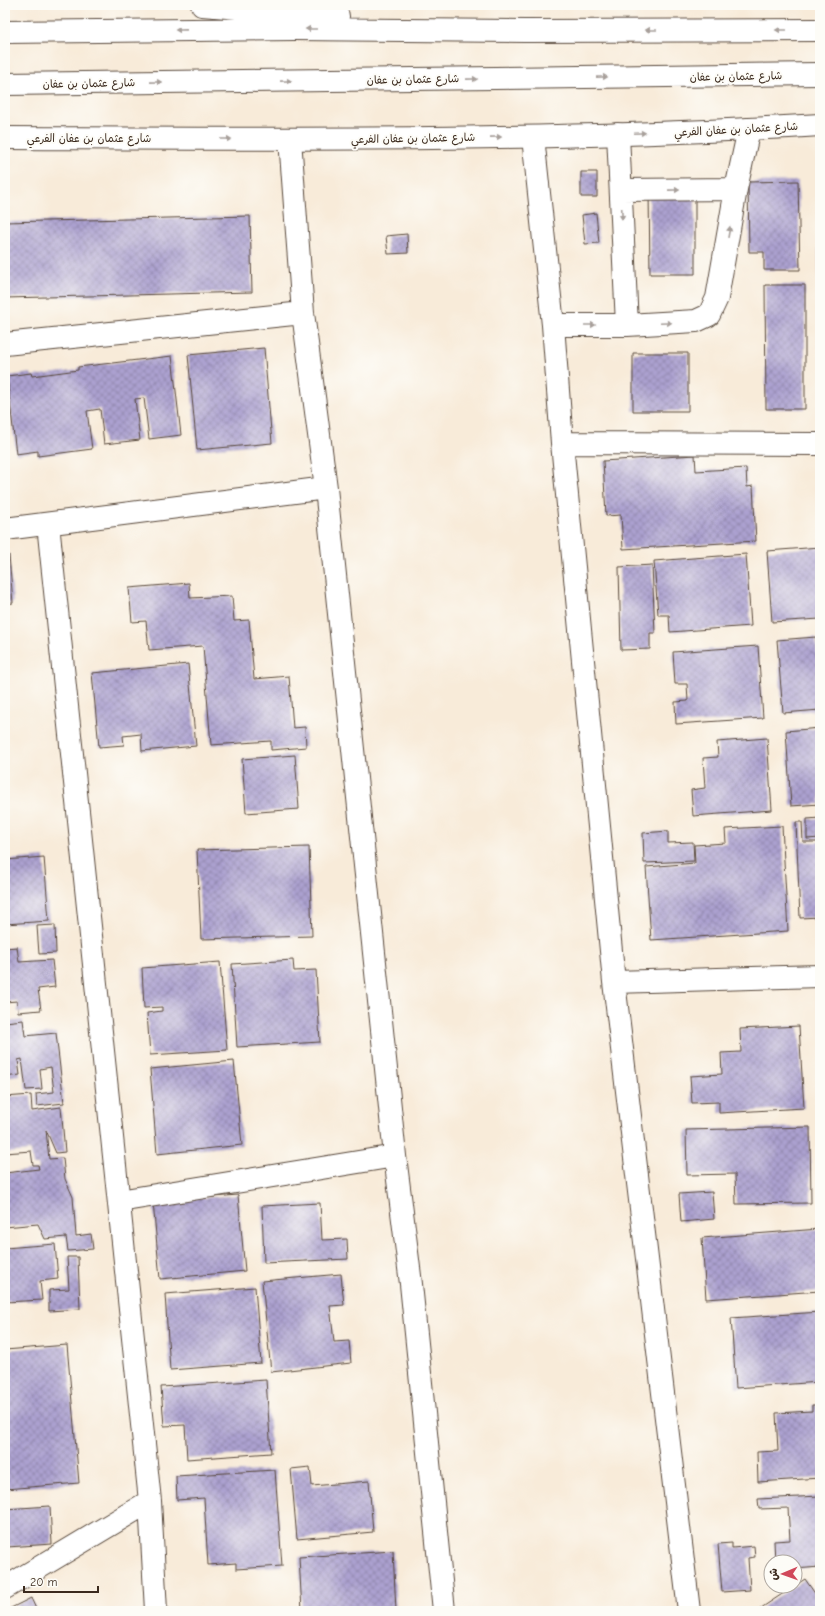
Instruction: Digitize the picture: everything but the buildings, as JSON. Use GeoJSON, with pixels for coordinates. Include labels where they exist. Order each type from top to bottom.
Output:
{"type":"FeatureCollection","features":[{"type":"Feature","properties":{"kind":"street"},"geometry":{"type":"LineString","coordinates":[[202,5],[525,31]]}},
{"type":"Feature","properties":{"kind":"street"},"geometry":{"type":"LineString","coordinates":[[5,32],[294,29],[525,31],[820,30]]}},
{"type":"Feature","properties":{"kind":"street","name":"شارع عثمان بن عفان"},"geometry":{"type":"LineString","coordinates":[[5,84],[820,74]]}},
{"type":"Feature","properties":{"kind":"street"},"geometry":{"type":"LineString","coordinates":[[5,124],[199,139]]}},
{"type":"Feature","properties":{"kind":"street","name":"شارع عثمان بن عفان الفرعي"},"geometry":{"type":"LineString","coordinates":[[5,138],[290,139],[532,137],[820,125]]}},
{"type":"Feature","properties":{"kind":"street"},"geometry":{"type":"LineString","coordinates":[[553,325],[627,325],[696,321],[709,315],[717,298],[736,189],[749,129]]}},
{"type":"Feature","properties":{"kind":"street"},"geometry":{"type":"LineString","coordinates":[[618,134],[627,325]]}},
{"type":"Feature","properties":{"kind":"street"},"geometry":{"type":"LineString","coordinates":[[532,137],[553,325],[562,443],[614,982],[689,1611]]}},
{"type":"Feature","properties":{"kind":"street"},"geometry":{"type":"LineString","coordinates":[[290,139],[303,313],[326,488],[395,1156],[411,1284],[444,1611]]}},
{"type":"Feature","properties":{"kind":"street"},"geometry":{"type":"LineString","coordinates":[[621,190],[736,189]]}},
{"type":"Feature","properties":{"kind":"street"},"geometry":{"type":"LineString","coordinates":[[5,344],[303,313]]}},
{"type":"Feature","properties":{"kind":"street"},"geometry":{"type":"LineString","coordinates":[[562,443],[820,444]]}},
{"type":"Feature","properties":{"kind":"street"},"geometry":{"type":"LineString","coordinates":[[5,529],[326,488]]}},
{"type":"Feature","properties":{"kind":"street"},"geometry":{"type":"LineString","coordinates":[[48,524],[150,1501],[156,1611]]}},
{"type":"Feature","properties":{"kind":"street"},"geometry":{"type":"LineString","coordinates":[[614,982],[820,976]]}},
{"type":"Feature","properties":{"kind":"street"},"geometry":{"type":"LineString","coordinates":[[118,1201],[395,1156]]}},
{"type":"Feature","properties":{"kind":"street"},"geometry":{"type":"LineString","coordinates":[[5,1588],[150,1501]]}}]}
